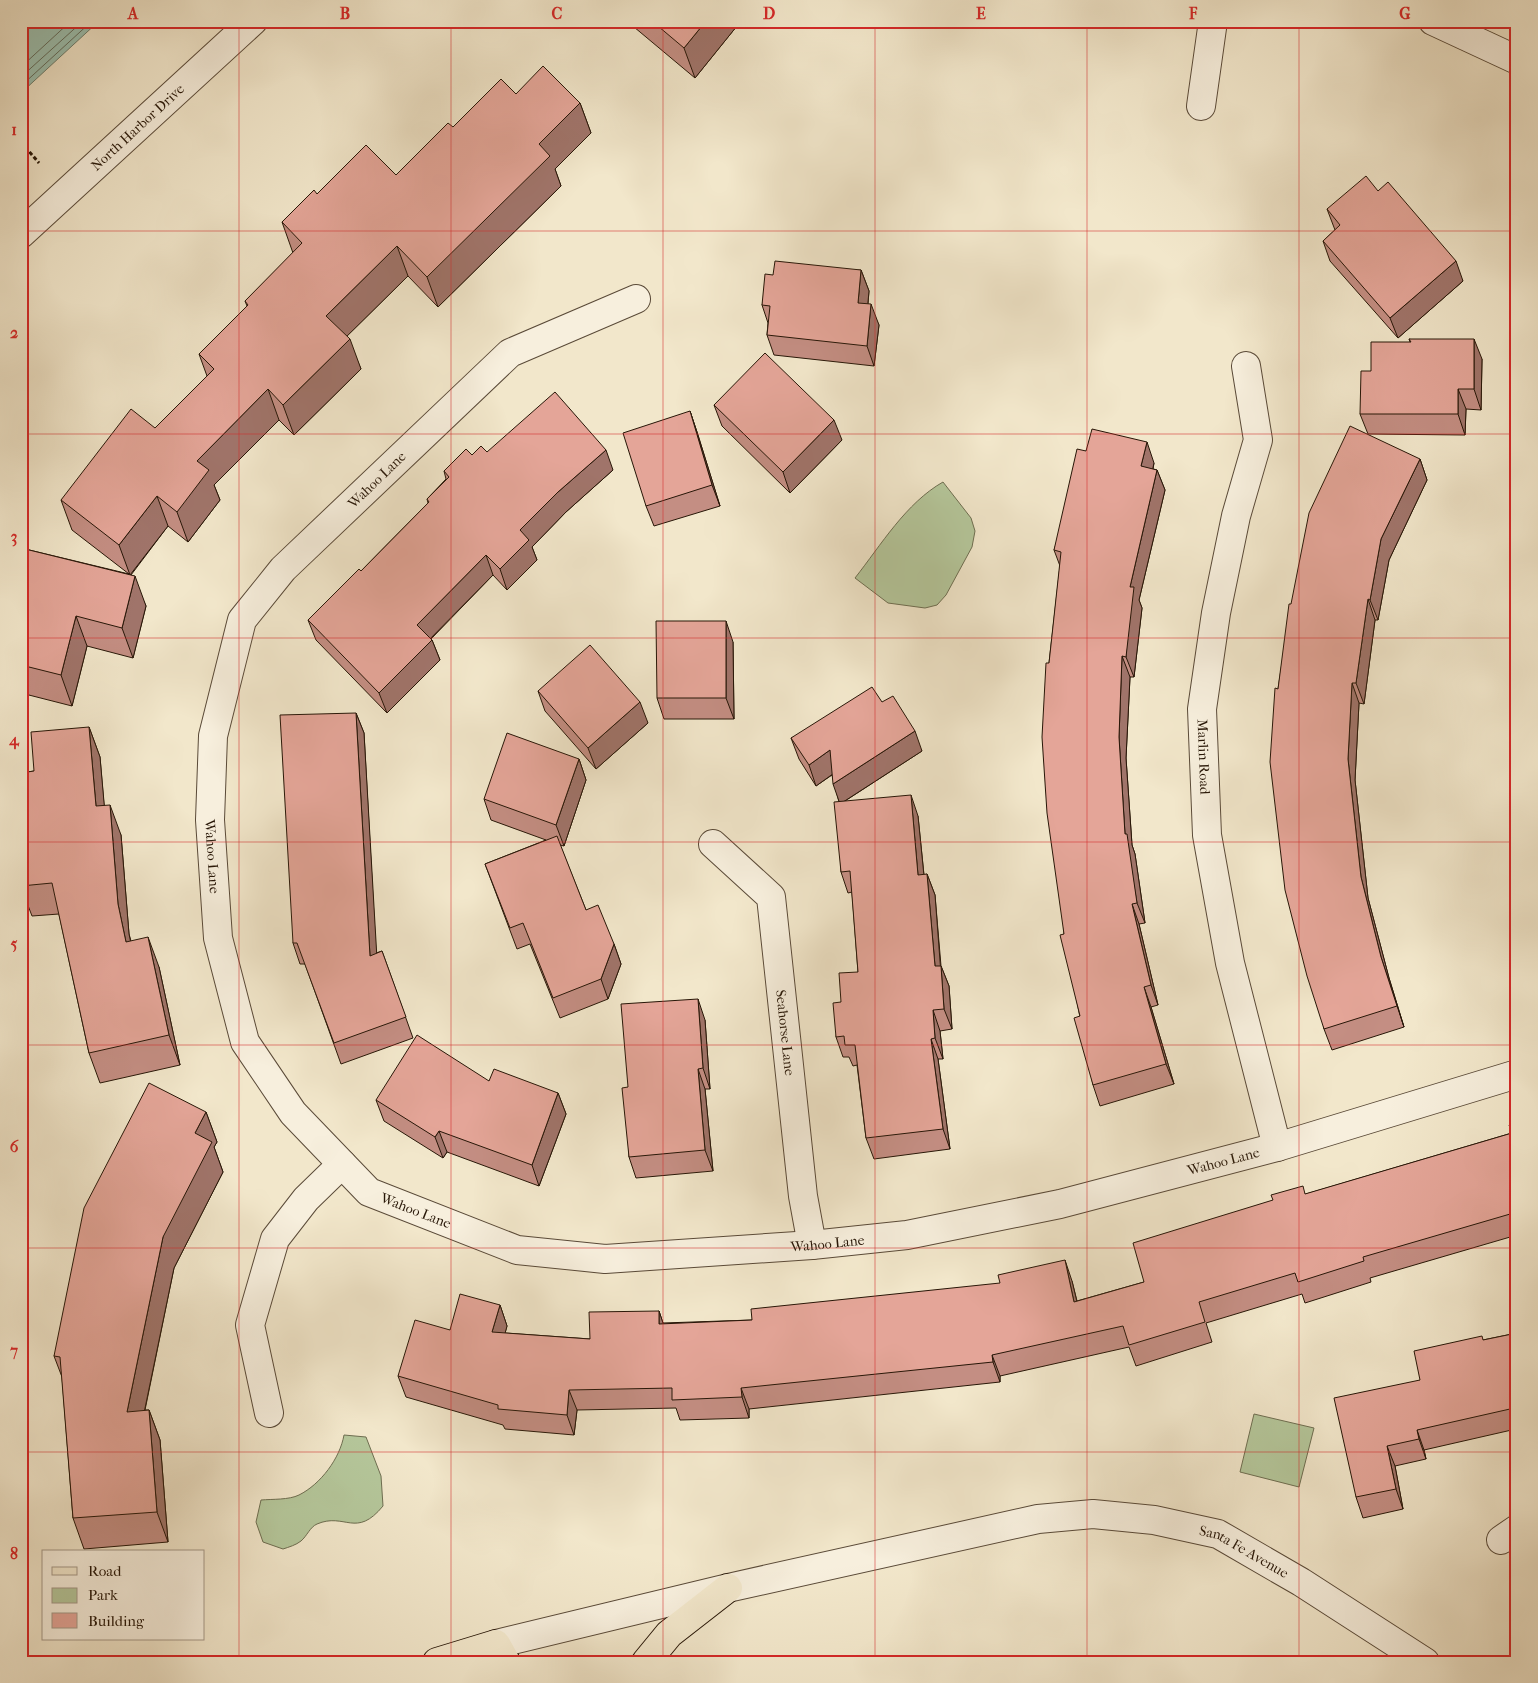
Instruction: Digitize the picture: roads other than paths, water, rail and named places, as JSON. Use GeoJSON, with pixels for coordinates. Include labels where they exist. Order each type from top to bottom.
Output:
{"type":"FeatureCollection","features":[{"type":"Feature","properties":{"kind":"main road"},"geometry":{"type":"LineString","coordinates":[[646,1662],[669,1634],[728,1588]]}},
{"type":"Feature","properties":{"kind":"main road"},"geometry":{"type":"LineString","coordinates":[[437,1662],[501,1653]]}},
{"type":"Feature","properties":{"kind":"street","name":"North Harbor Drive"},"geometry":{"type":"LineString","coordinates":[[21,234],[253,21]]}},
{"type":"Feature","properties":{"kind":"street"},"geometry":{"type":"LineString","coordinates":[[1201,106],[1213,21]]}},
{"type":"Feature","properties":{"kind":"street"},"geometry":{"type":"LineString","coordinates":[[1433,21],[1517,60]]}},
{"type":"Feature","properties":{"kind":"street","name":"Wahoo Lane"},"geometry":{"type":"LineString","coordinates":[[636,299],[510,353],[283,569],[242,620],[214,736],[210,820],[218,938],[245,1042],[293,1113],[369,1192],[518,1250],[605,1259],[812,1245],[908,1235],[1060,1204],[1277,1147],[1517,1074]]}},
{"type":"Feature","properties":{"kind":"street","name":"Marlin Road"},"geometry":{"type":"LineString","coordinates":[[1246,366],[1258,440],[1236,516],[1216,613],[1202,709],[1207,834],[1230,963],[1277,1147]]}},
{"type":"Feature","properties":{"kind":"street","name":"Seahorse Lane"},"geometry":{"type":"LineString","coordinates":[[713,844],[771,897],[803,1196],[812,1245]]}},
{"type":"Feature","properties":{"kind":"street"},"geometry":{"type":"LineString","coordinates":[[269,1413],[250,1325],[275,1240],[306,1199],[342,1164]]}},
{"type":"Feature","properties":{"kind":"street","name":"Santa Fe Avenue"},"geometry":{"type":"LineString","coordinates":[[501,1653],[728,1588],[1038,1519],[1093,1514],[1154,1520],[1218,1534],[1301,1582],[1425,1662]]}},
{"type":"Feature","properties":{"kind":"water"},"geometry":{"type":"Polygon","coordinates":[[[21,21],[99,21],[21,93],[21,21]]]}}]}
